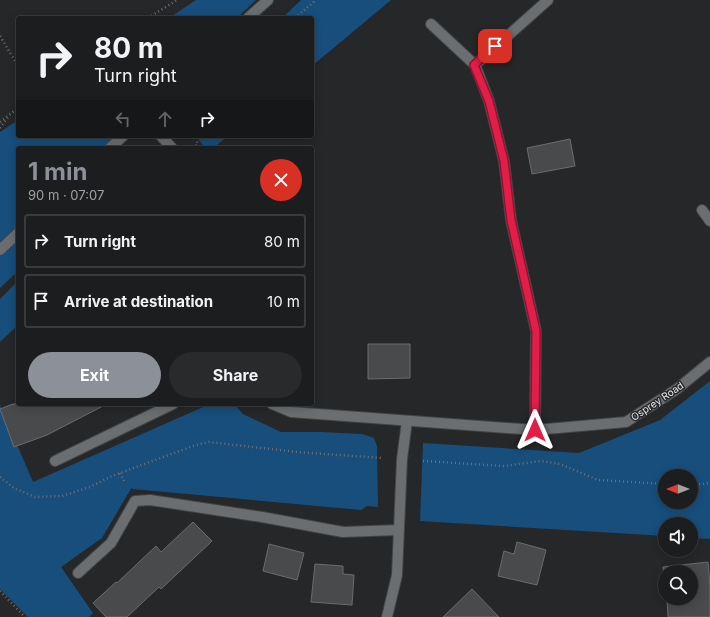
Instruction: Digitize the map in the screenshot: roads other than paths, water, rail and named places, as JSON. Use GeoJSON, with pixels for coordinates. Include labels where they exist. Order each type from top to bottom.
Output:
{"type":"FeatureCollection","features":[{"type":"Feature","properties":{"kind":"street"},"geometry":{"type":"LineString","coordinates":[[250,16],[268,0]]}},
{"type":"Feature","properties":{"kind":"street"},"geometry":{"type":"LineString","coordinates":[[474,65],[548,0]]}},
{"type":"Feature","properties":{"kind":"street"},"geometry":{"type":"LineString","coordinates":[[431,24],[474,65],[489,101],[504,161],[511,220],[536,331],[535,430]]}},
{"type":"Feature","properties":{"kind":"street"},"geometry":{"type":"LineString","coordinates":[[112,146],[121,138]]}},
{"type":"Feature","properties":{"kind":"street"},"geometry":{"type":"LineString","coordinates":[[163,138],[170,146]]}},
{"type":"Feature","properties":{"kind":"street"},"geometry":{"type":"LineString","coordinates":[[702,210],[710,221]]}},
{"type":"Feature","properties":{"kind":"street"},"geometry":{"type":"LineString","coordinates":[[0,250],[16,235]]}},
{"type":"Feature","properties":{"kind":"street","name":"Osprey Road"},"geometry":{"type":"LineString","coordinates":[[277,406],[291,412],[535,430],[626,422],[677,389],[710,362]]}},
{"type":"Feature","properties":{"kind":"street"},"geometry":{"type":"LineString","coordinates":[[55,461],[169,406]]}},
{"type":"Feature","properties":{"kind":"street"},"geometry":{"type":"LineString","coordinates":[[387,617],[398,575],[398,530],[402,459],[407,421]]}},
{"type":"Feature","properties":{"kind":"street"},"geometry":{"type":"LineString","coordinates":[[78,573],[111,543],[135,501],[150,500],[262,517],[343,532],[398,530]]}}]}
